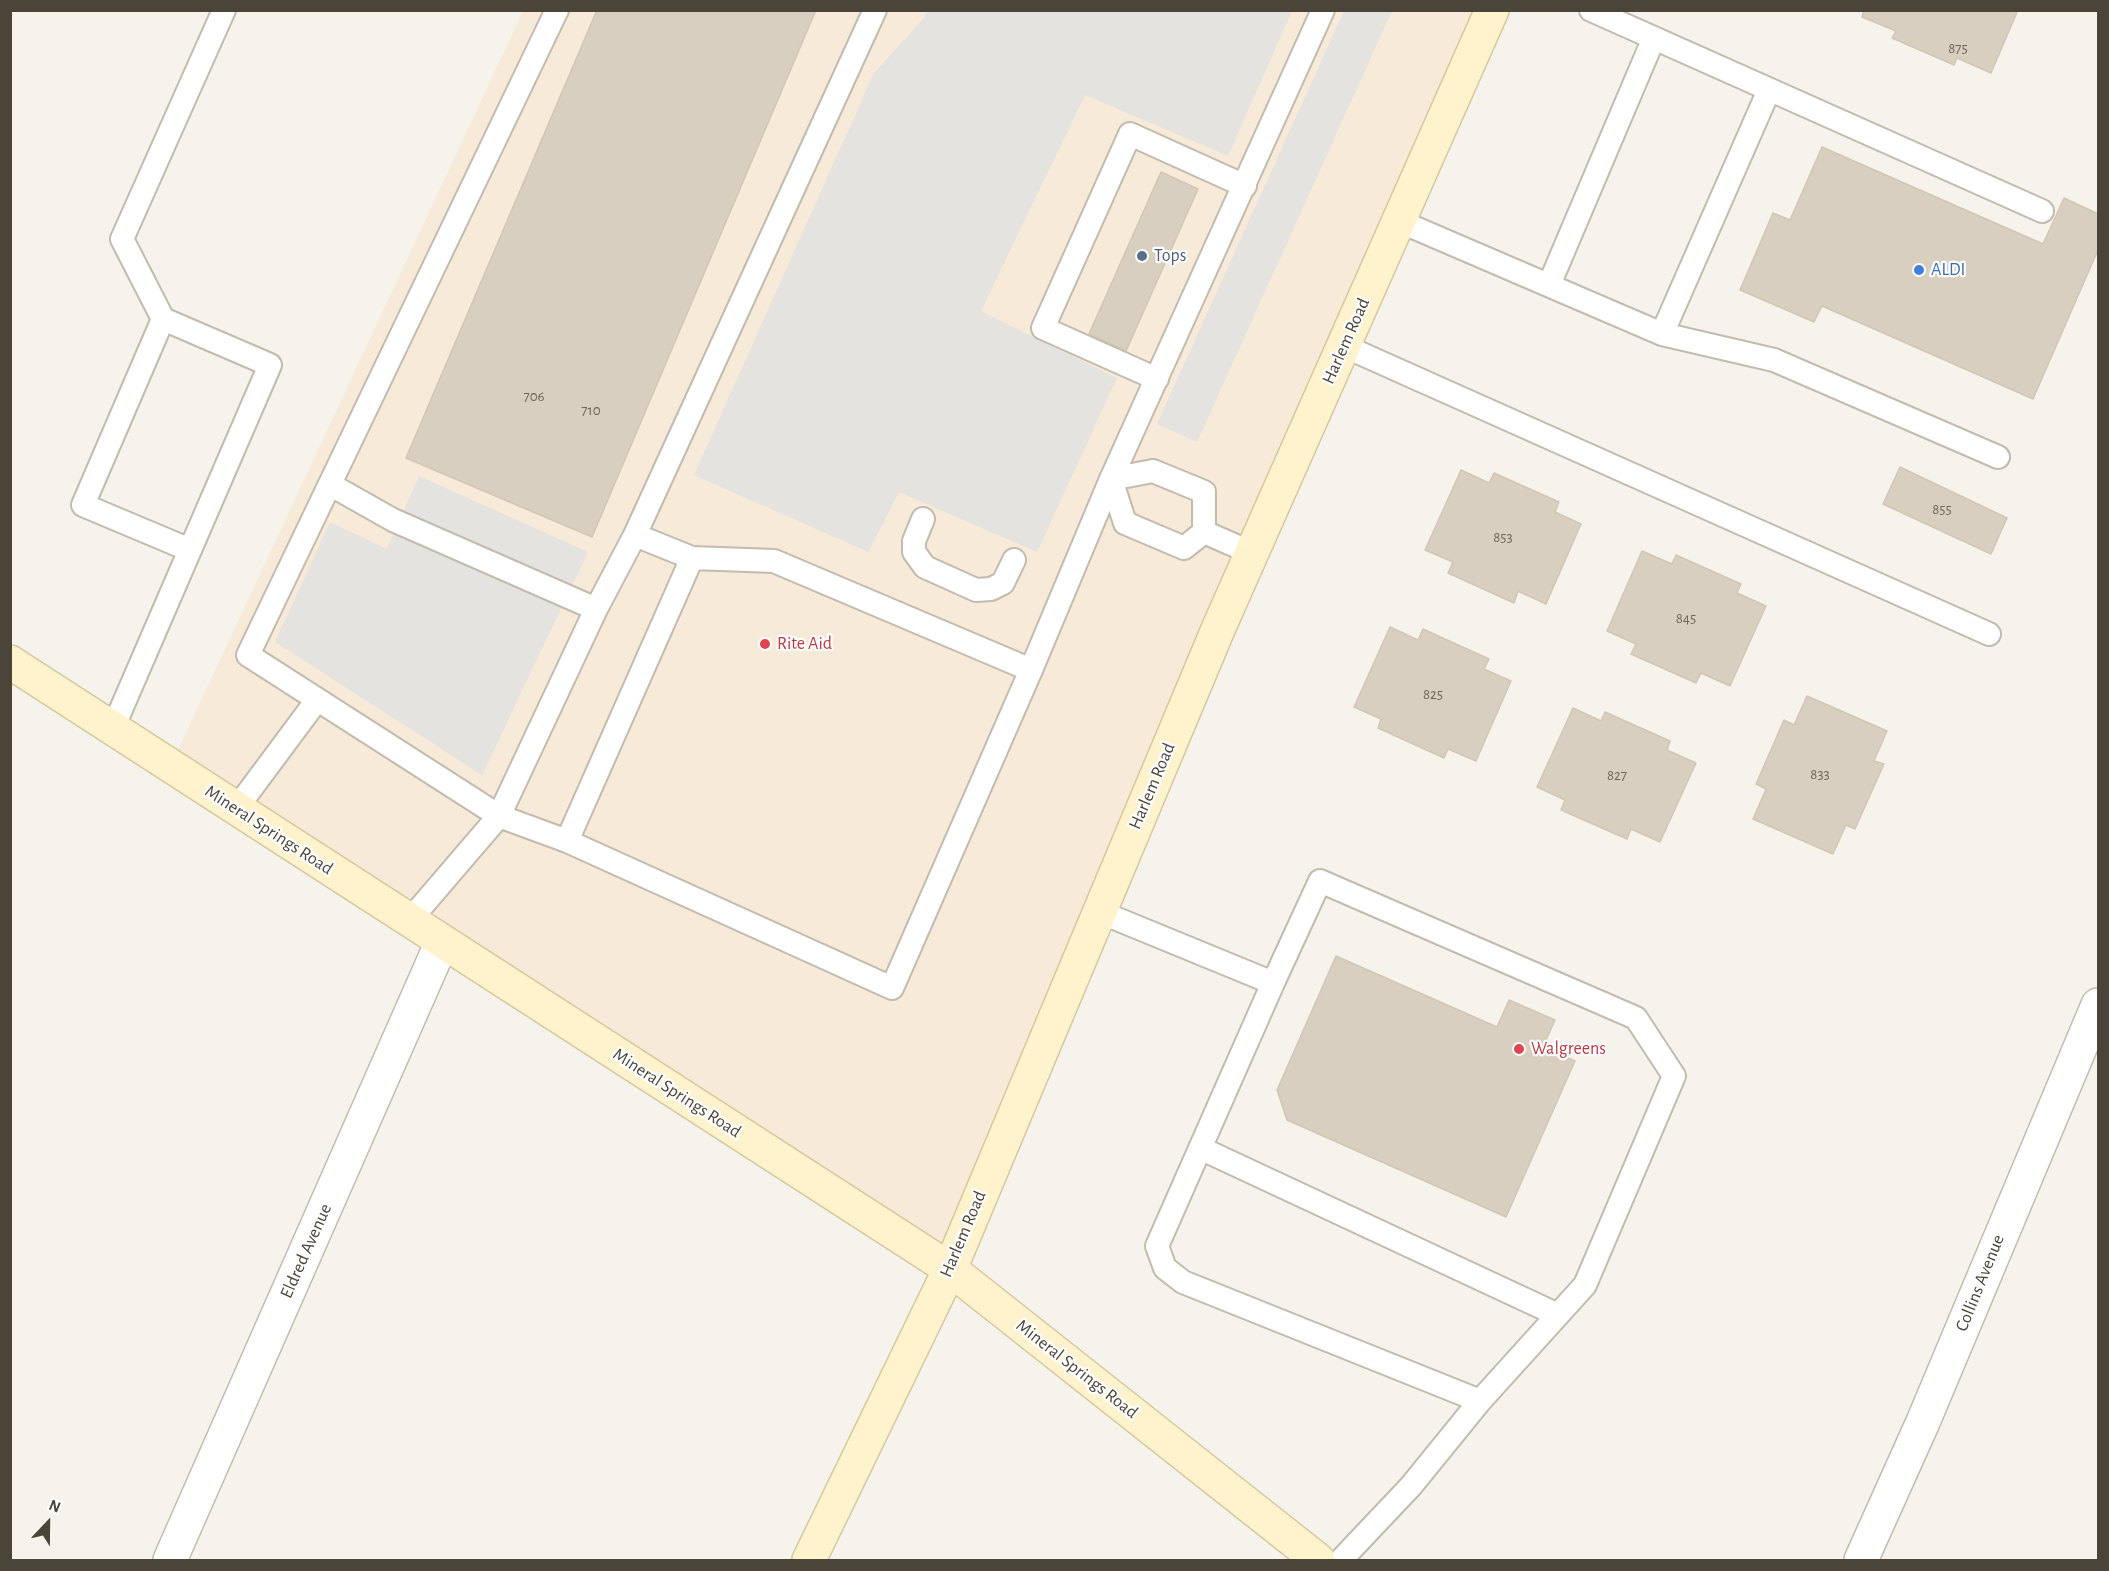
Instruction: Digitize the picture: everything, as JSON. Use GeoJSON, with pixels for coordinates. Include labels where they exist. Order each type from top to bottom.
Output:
{"type":"FeatureCollection","features":[{"type":"Feature","properties":{"kind":"main road","name":"Harlem Road"},"geometry":{"type":"LineString","coordinates":[[809,1560],[950,1269],[1252,553],[1492,10]]}},
{"type":"Feature","properties":{"kind":"main road","name":"Mineral Springs Road"},"geometry":{"type":"LineString","coordinates":[[13,672],[113,728],[950,1269],[1318,1560]]}},
{"type":"Feature","properties":{"kind":"street","name":"Eldred Avenue"},"geometry":{"type":"LineString","coordinates":[[170,1560],[442,942]]}},
{"type":"Feature","properties":{"kind":"street","name":"Collins Avenue"},"geometry":{"type":"LineString","coordinates":[[1861,1560],[1923,1422],[2098,1005]]}},
{"type":"Feature","properties":{"kind":"lane"},"geometry":{"type":"LineString","coordinates":[[113,728],[270,365],[163,319],[122,239],[224,10]]}},
{"type":"Feature","properties":{"kind":"lane"},"geometry":{"type":"LineString","coordinates":[[557,10],[248,655],[499,816],[567,841],[892,988],[1031,670],[1111,479],[1323,10]]}},
{"type":"Feature","properties":{"kind":"lane"},"geometry":{"type":"LineString","coordinates":[[409,921],[499,816],[596,609],[635,535],[875,10]]}},
{"type":"Feature","properties":{"kind":"lane"},"geometry":{"type":"LineString","coordinates":[[1592,10],[1653,40],[2043,211]]}},
{"type":"Feature","properties":{"kind":"lane"},"geometry":{"type":"LineString","coordinates":[[1549,285],[1653,40]]}},
{"type":"Feature","properties":{"kind":"lane"},"geometry":{"type":"LineString","coordinates":[[1662,334],[1768,90]]}},
{"type":"Feature","properties":{"kind":"lane"},"geometry":{"type":"LineString","coordinates":[[1157,378],[1043,328],[1130,134],[1245,186]]}},
{"type":"Feature","properties":{"kind":"lane"},"geometry":{"type":"LineString","coordinates":[[1399,221],[1662,334],[1774,360],[1998,457]]}},
{"type":"Feature","properties":{"kind":"lane"},"geometry":{"type":"LineString","coordinates":[[163,319],[83,505],[190,550]]}},
{"type":"Feature","properties":{"kind":"lane"},"geometry":{"type":"LineString","coordinates":[[1344,346],[1989,634]]}},
{"type":"Feature","properties":{"kind":"lane"},"geometry":{"type":"LineString","coordinates":[[1111,479],[1153,471],[1204,492],[1204,532]]}},
{"type":"Feature","properties":{"kind":"lane"},"geometry":{"type":"LineString","coordinates":[[1111,479],[1125,523],[1184,548],[1204,532]]}},
{"type":"Feature","properties":{"kind":"lane"},"geometry":{"type":"LineString","coordinates":[[331,485],[393,520],[596,609]]}},
{"type":"Feature","properties":{"kind":"lane"},"geometry":{"type":"LineString","coordinates":[[923,519],[914,541],[914,552],[925,567],[935,572],[976,590],[991,589],[1004,583],[1014,560]]}},
{"type":"Feature","properties":{"kind":"lane"},"geometry":{"type":"LineString","coordinates":[[1204,532],[1252,553]]}},
{"type":"Feature","properties":{"kind":"lane"},"geometry":{"type":"LineString","coordinates":[[635,535],[692,558],[774,561],[1031,670]]}},
{"type":"Feature","properties":{"kind":"lane"},"geometry":{"type":"LineString","coordinates":[[567,841],[692,558]]}},
{"type":"Feature","properties":{"kind":"lane"},"geometry":{"type":"LineString","coordinates":[[236,808],[317,700]]}},
{"type":"Feature","properties":{"kind":"lane"},"geometry":{"type":"LineString","coordinates":[[1341,1560],[1411,1486],[1480,1401],[1585,1285],[1674,1076],[1636,1017],[1320,881],[1157,1246],[1165,1268],[1183,1282],[1480,1401]]}},
{"type":"Feature","properties":{"kind":"lane"},"geometry":{"type":"LineString","coordinates":[[1100,912],[1273,983]]}},
{"type":"Feature","properties":{"kind":"lane"},"geometry":{"type":"LineString","coordinates":[[1200,1148],[1558,1315]]}},
{"type":"Feature","properties":{"kind":"shaded area"},"geometry":{"type":"Polygon","coordinates":[[[523,11],[1480,11],[942,1249],[176,754],[523,11]]]}},
{"type":"Feature","properties":{"kind":"shaded area"},"geometry":{"type":"Polygon","coordinates":[[[927,11],[1292,11],[1228,156],[1085,95],[981,311],[1117,378],[1037,552],[899,492],[868,552],[694,475],[874,73],[924,18],[927,11]]]}},
{"type":"Feature","properties":{"kind":"shaded area"},"geometry":{"type":"Polygon","coordinates":[[[1344,11],[1392,11],[1197,442],[1157,424],[1344,11]]]}},
{"type":"Feature","properties":{"kind":"shaded area"},"geometry":{"type":"Polygon","coordinates":[[[419,476],[588,552],[482,775],[275,642],[330,522],[387,549],[419,476]]]}},
{"type":"Feature","properties":{"kind":"building"},"geometry":{"type":"Polygon","coordinates":[[[597,10],[816,10],[592,537],[406,458],[597,10]]]}},
{"type":"Feature","properties":{"kind":"building"},"geometry":{"type":"Polygon","coordinates":[[[1864,10],[2018,10],[1991,73],[1957,58],[1954,65],[1892,38],[1896,31],[1862,17],[1864,10]]]}},
{"type":"Feature","properties":{"kind":"building","name":"ALDI"},"geometry":{"type":"Polygon","coordinates":[[[1822,147],[2043,244],[2064,198],[2098,214],[2098,250],[2033,399],[1822,306],[1814,322],[1740,290],[1773,213],[1790,220],[1822,147]]]}},
{"type":"Feature","properties":{"kind":"building"},"geometry":{"type":"Polygon","coordinates":[[[1161,172],[1198,189],[1126,351],[1089,334],[1161,172]]]}},
{"type":"Feature","properties":{"kind":"building"},"geometry":{"type":"Polygon","coordinates":[[[1900,467],[2007,518],[1991,554],[1883,504],[1900,467]]]}},
{"type":"Feature","properties":{"kind":"building"},"geometry":{"type":"Polygon","coordinates":[[[1461,470],[1489,483],[1494,473],[1559,502],[1555,512],[1581,524],[1546,604],[1518,591],[1514,603],[1448,573],[1453,562],[1425,550],[1461,470]]]}},
{"type":"Feature","properties":{"kind":"building"},"geometry":{"type":"Polygon","coordinates":[[[1642,551],[1672,564],[1676,555],[1741,584],[1737,593],[1766,606],[1730,686],[1701,673],[1696,683],[1631,654],[1636,644],[1607,631],[1642,551]]]}},
{"type":"Feature","properties":{"kind":"building"},"geometry":{"type":"Polygon","coordinates":[[[1390,627],[1418,640],[1423,629],[1489,659],[1484,669],[1511,681],[1476,761],[1448,749],[1444,758],[1378,728],[1381,719],[1354,707],[1390,627]]]}},
{"type":"Feature","properties":{"kind":"building"},"geometry":{"type":"Polygon","coordinates":[[[1807,696],[1887,731],[1874,761],[1884,764],[1855,829],[1846,825],[1833,854],[1753,819],[1766,789],[1756,784],[1784,720],[1794,725],[1807,696]]]}},
{"type":"Feature","properties":{"kind":"building"},"geometry":{"type":"Polygon","coordinates":[[[1573,708],[1601,721],[1605,712],[1670,741],[1667,750],[1696,763],[1660,842],[1631,829],[1627,839],[1561,810],[1565,800],[1537,787],[1573,708]]]}},
{"type":"Feature","properties":{"kind":"building"},"geometry":{"type":"Polygon","coordinates":[[[1336,956],[1497,1027],[1509,1000],[1555,1020],[1543,1047],[1575,1061],[1506,1217],[1287,1120],[1277,1090],[1336,956]]]}},
{"type":"Feature","properties":{"kind":"place","name":"Tops"},"geometry":{"type":"Point","coordinates":[1142,256]}},
{"type":"Feature","properties":{"kind":"place","name":"ALDI"},"geometry":{"type":"Point","coordinates":[1919,270]}},
{"type":"Feature","properties":{"kind":"place","name":"Rite Aid"},"geometry":{"type":"Point","coordinates":[765,644]}},
{"type":"Feature","properties":{"kind":"place","name":"Walgreens"},"geometry":{"type":"Point","coordinates":[1519,1049]}}]}
